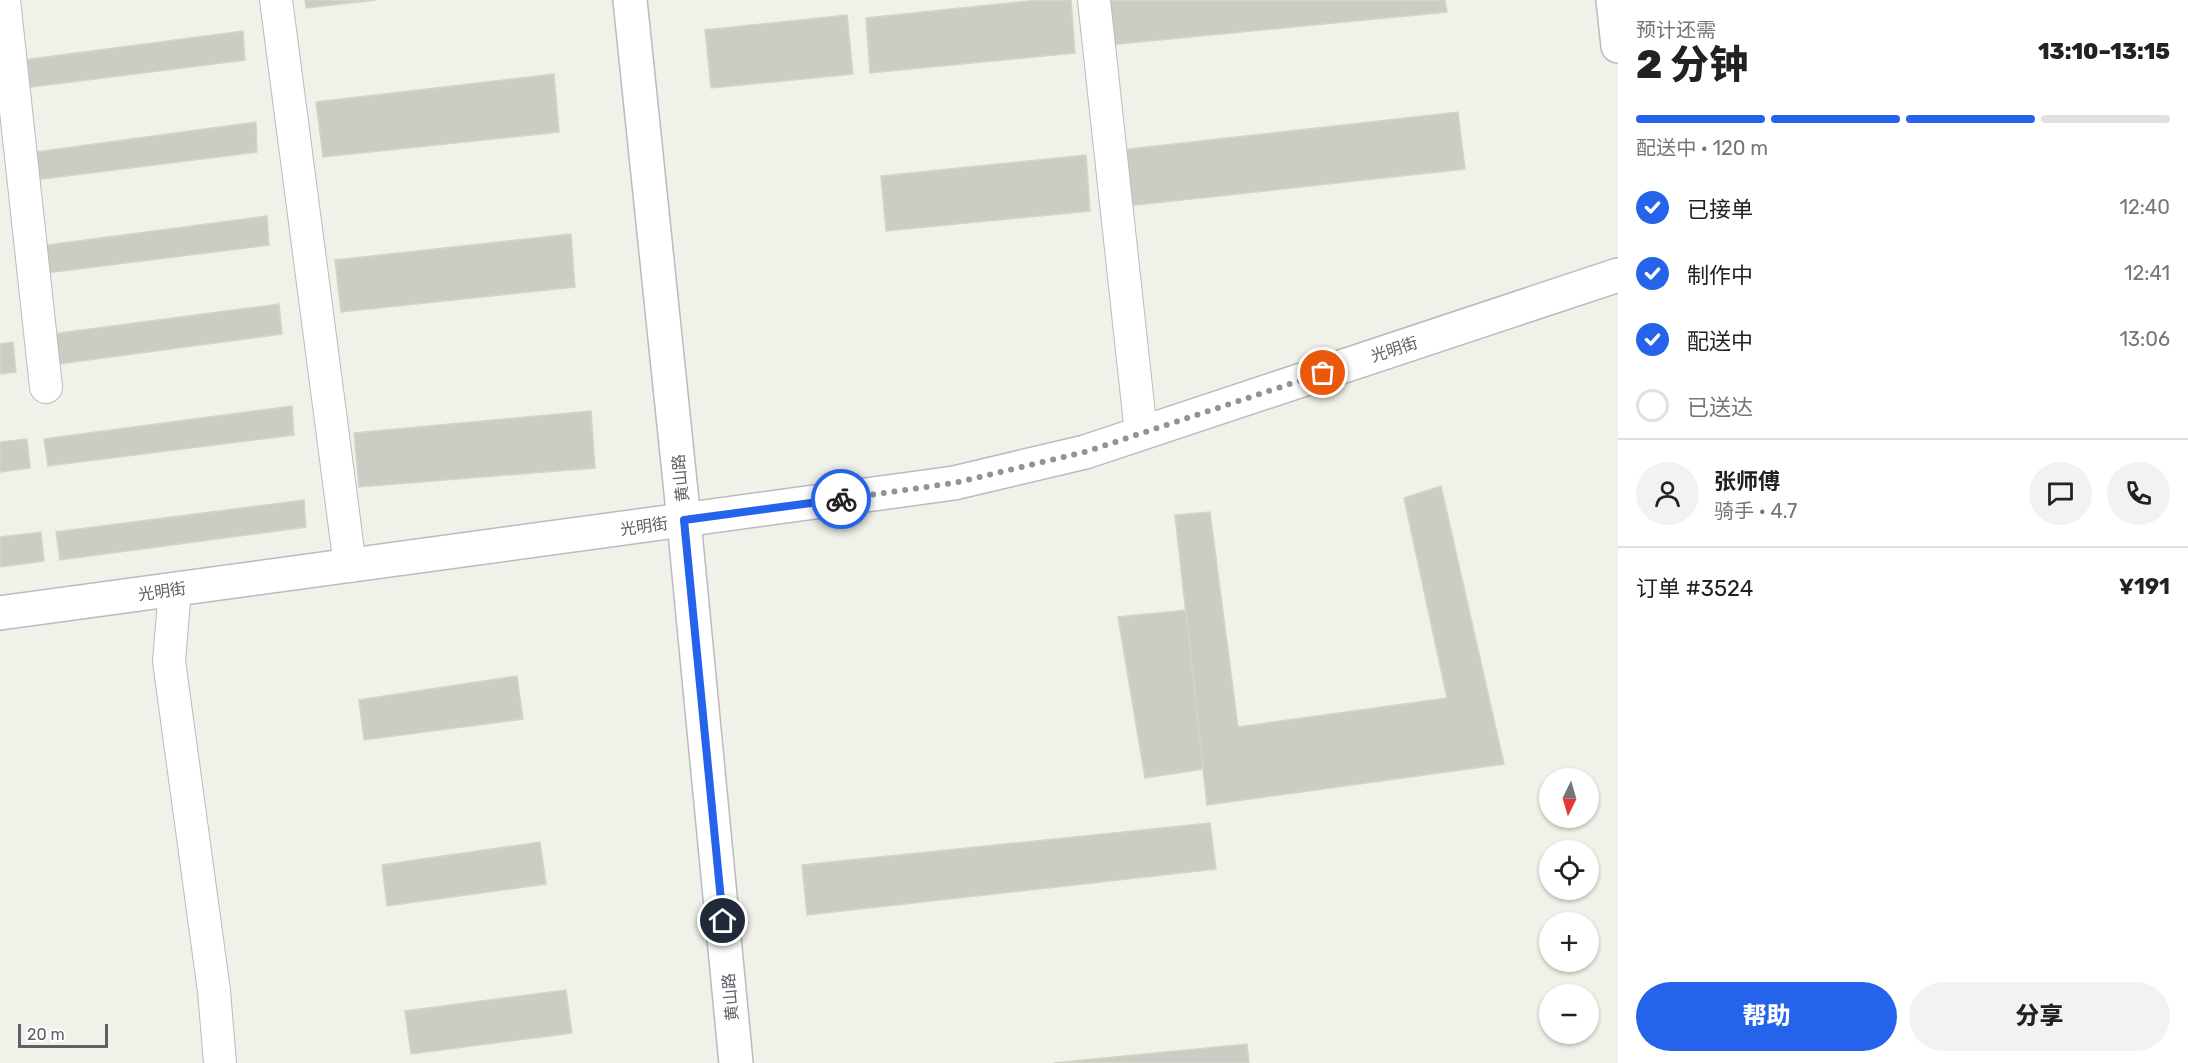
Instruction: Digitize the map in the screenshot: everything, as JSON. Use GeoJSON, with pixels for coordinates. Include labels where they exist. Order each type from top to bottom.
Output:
{"type":"FeatureCollection","features":[{"type":"Feature","properties":{"kind":"street"},"geometry":{"type":"LineString","coordinates":[[4,0],[46,387]]}},
{"type":"Feature","properties":{"kind":"street"},"geometry":{"type":"LineString","coordinates":[[276,0],[350,566]]}},
{"type":"Feature","properties":{"kind":"street","name":"黄山路"},"geometry":{"type":"LineString","coordinates":[[630,0],[684,520],[736,1063]]}},
{"type":"Feature","properties":{"kind":"street"},"geometry":{"type":"LineString","coordinates":[[1094,0],[1141,433]]}},
{"type":"Feature","properties":{"kind":"street"},"geometry":{"type":"LineString","coordinates":[[1613,0],[1618,46]]}},
{"type":"Feature","properties":{"kind":"street","name":"光明街"},"geometry":{"type":"LineString","coordinates":[[0,613],[954,483],[1085,452],[1618,274]]}},
{"type":"Feature","properties":{"kind":"street"},"geometry":{"type":"LineString","coordinates":[[175,590],[169,661],[214,991],[220,1063]]}},
{"type":"Feature","properties":{"kind":"building"},"geometry":{"type":"Polygon","coordinates":[[[305,0],[376,0],[306,8],[305,0]]]}},
{"type":"Feature","properties":{"kind":"building"},"geometry":{"type":"Polygon","coordinates":[[[1038,0],[1071,0],[1075,53],[870,73],[866,18],[1038,0]]]}},
{"type":"Feature","properties":{"kind":"building"},"geometry":{"type":"Polygon","coordinates":[[[1093,0],[1445,0],[1447,12],[1098,46],[1093,0]]]}},
{"type":"Feature","properties":{"kind":"building"},"geometry":{"type":"Polygon","coordinates":[[[847,15],[853,74],[711,88],[705,30],[847,15]]]}},
{"type":"Feature","properties":{"kind":"building"},"geometry":{"type":"Polygon","coordinates":[[[243,31],[245,60],[0,91],[0,63],[243,31]]]}},
{"type":"Feature","properties":{"kind":"building"},"geometry":{"type":"Polygon","coordinates":[[[554,74],[559,132],[323,157],[316,102],[554,74]]]}},
{"type":"Feature","properties":{"kind":"building"},"geometry":{"type":"Polygon","coordinates":[[[1458,112],[1465,169],[1118,207],[1112,151],[1458,112]]]}},
{"type":"Feature","properties":{"kind":"building"},"geometry":{"type":"Polygon","coordinates":[[[256,122],[257,152],[11,183],[7,156],[256,122]]]}},
{"type":"Feature","properties":{"kind":"building"},"geometry":{"type":"Polygon","coordinates":[[[1086,155],[1090,211],[886,231],[881,176],[1086,155]]]}},
{"type":"Feature","properties":{"kind":"building"},"geometry":{"type":"Polygon","coordinates":[[[267,216],[269,245],[23,276],[18,249],[267,216]]]}},
{"type":"Feature","properties":{"kind":"building"},"geometry":{"type":"Polygon","coordinates":[[[571,234],[575,287],[341,312],[335,260],[571,234]]]}},
{"type":"Feature","properties":{"kind":"building"},"geometry":{"type":"Polygon","coordinates":[[[279,304],[282,334],[37,367],[30,337],[279,304]]]}},
{"type":"Feature","properties":{"kind":"building"},"geometry":{"type":"Polygon","coordinates":[[[13,342],[16,372],[0,374],[0,344],[13,342]]]}},
{"type":"Feature","properties":{"kind":"building"},"geometry":{"type":"Polygon","coordinates":[[[292,406],[294,435],[48,466],[44,439],[292,406]]]}},
{"type":"Feature","properties":{"kind":"building"},"geometry":{"type":"Polygon","coordinates":[[[591,411],[595,468],[359,487],[354,433],[591,411]]]}},
{"type":"Feature","properties":{"kind":"building"},"geometry":{"type":"Polygon","coordinates":[[[27,439],[30,468],[0,472],[0,442],[27,439]]]}},
{"type":"Feature","properties":{"kind":"building"},"geometry":{"type":"Polygon","coordinates":[[[1441,486],[1504,764],[1207,805],[1175,515],[1210,512],[1238,727],[1447,698],[1404,498],[1441,486]]]}},
{"type":"Feature","properties":{"kind":"building"},"geometry":{"type":"Polygon","coordinates":[[[304,500],[306,527],[60,560],[56,532],[304,500]]]}},
{"type":"Feature","properties":{"kind":"building"},"geometry":{"type":"Polygon","coordinates":[[[41,532],[44,561],[0,567],[0,537],[41,532]]]}},
{"type":"Feature","properties":{"kind":"building"},"geometry":{"type":"Polygon","coordinates":[[[1186,610],[1203,769],[1145,778],[1118,617],[1186,610]]]}},
{"type":"Feature","properties":{"kind":"building"},"geometry":{"type":"Polygon","coordinates":[[[517,676],[523,719],[364,740],[359,700],[517,676]]]}},
{"type":"Feature","properties":{"kind":"building"},"geometry":{"type":"Polygon","coordinates":[[[1210,823],[1216,869],[807,915],[802,865],[1210,823]]]}},
{"type":"Feature","properties":{"kind":"building"},"geometry":{"type":"Polygon","coordinates":[[[540,842],[546,884],[387,906],[382,865],[540,842]]]}},
{"type":"Feature","properties":{"kind":"building"},"geometry":{"type":"Polygon","coordinates":[[[566,990],[572,1033],[411,1054],[405,1011],[566,990]]]}},
{"type":"Feature","properties":{"kind":"building"},"geometry":{"type":"Polygon","coordinates":[[[1247,1044],[1249,1063],[1053,1063],[1247,1044]]]}},
{"type":"Feature","properties":{"kind":"way so far"},"geometry":{"type":"LineString","coordinates":[[841,499],[954,483],[1085,452],[1323,373]]}},
{"type":"Feature","properties":{"kind":"route"},"geometry":{"type":"LineString","coordinates":[[723,921],[684,520],[841,499]]}}]}
